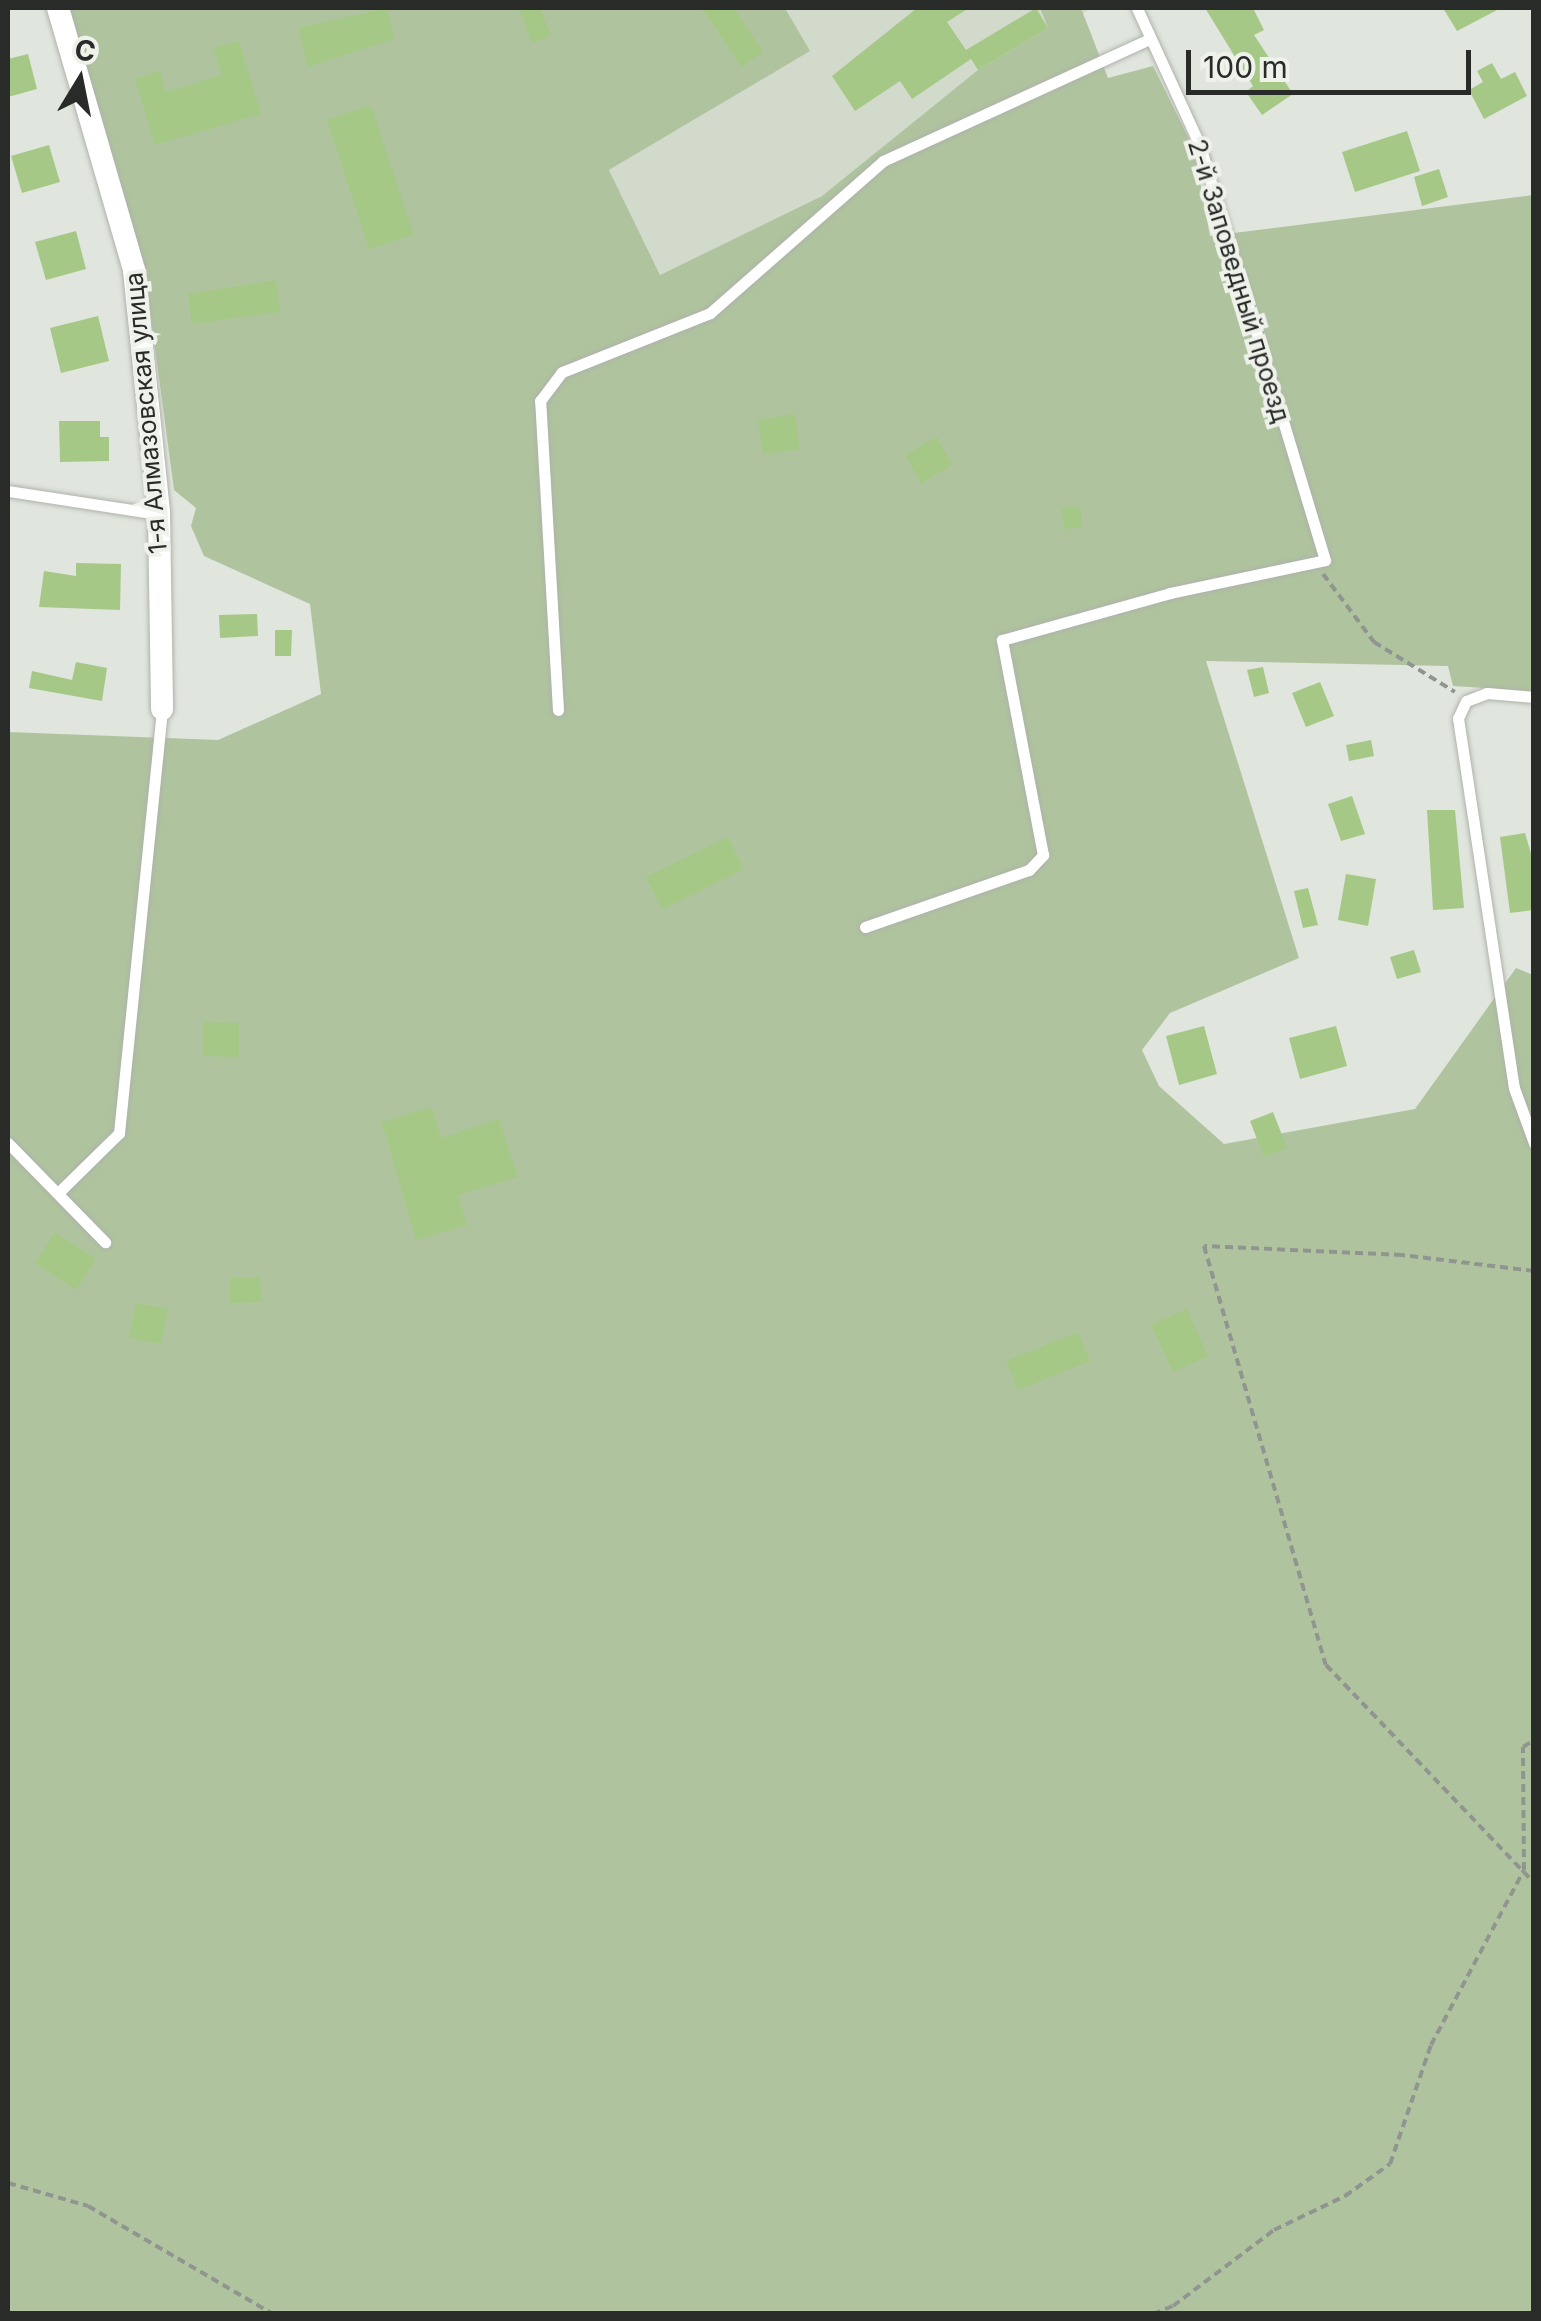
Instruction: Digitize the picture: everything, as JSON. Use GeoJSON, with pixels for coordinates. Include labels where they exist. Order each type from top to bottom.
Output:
{"type":"FeatureCollection","features":[{"type":"Feature","properties":{"kind":"street","name":"1-я Алмазовская улица"},"geometry":{"type":"LineString","coordinates":[[58,8],[134,270],[159,514],[162,709]]}},
{"type":"Feature","properties":{"kind":"lane","name":"2-й Заповедный проезд"},"geometry":{"type":"LineString","coordinates":[[1137,8],[1201,148],[1325,560]]}},
{"type":"Feature","properties":{"kind":"lane"},"geometry":{"type":"LineString","coordinates":[[558,710],[540,402],[562,372],[710,312],[883,160],[1150,39]]}},
{"type":"Feature","properties":{"kind":"lane"},"geometry":{"type":"LineString","coordinates":[[8,491],[159,514]]}},
{"type":"Feature","properties":{"kind":"lane"},"geometry":{"type":"LineString","coordinates":[[866,927],[1029,870],[1043,855],[1002,640],[1170,593],[1325,560]]}},
{"type":"Feature","properties":{"kind":"lane"},"geometry":{"type":"LineString","coordinates":[[1534,697],[1487,693],[1466,701],[1458,718],[1514,1088],[1534,1142]]}},
{"type":"Feature","properties":{"kind":"lane"},"geometry":{"type":"LineString","coordinates":[[60,1192],[119,1133],[162,709]]}},
{"type":"Feature","properties":{"kind":"lane"},"geometry":{"type":"LineString","coordinates":[[8,1142],[104,1242]]}},
{"type":"Feature","properties":{"kind":"path"},"geometry":{"type":"LineString","coordinates":[[1325,560],[1322,572],[1374,642],[1466,701]]}},
{"type":"Feature","properties":{"kind":"path"},"geometry":{"type":"LineString","coordinates":[[1534,1270],[1402,1256],[1204,1246],[1326,1666],[1534,1883]]}},
{"type":"Feature","properties":{"kind":"path"},"geometry":{"type":"LineString","coordinates":[[1153,2314],[1173,2306],[1274,2230],[1345,2196],[1390,2164],[1431,2046],[1524,1870],[1524,1747],[1534,1740]]}},
{"type":"Feature","properties":{"kind":"path"},"geometry":{"type":"LineString","coordinates":[[8,2183],[88,2206],[273,2314]]}},
{"type":"Feature","properties":{"kind":"shaded area"},"geometry":{"type":"Polygon","coordinates":[[[785,8],[1091,8],[822,196],[660,275],[609,170],[809,51],[785,8]]]}},
{"type":"Feature","properties":{"kind":"green space"},"geometry":{"type":"Polygon","coordinates":[[[68,8],[785,8],[810,51],[609,170],[660,275],[822,196],[978,70],[1048,28],[1040,8],[1081,8],[1108,78],[1153,66],[1194,149],[1210,236],[1533,195],[1533,691],[1453,686],[1448,666],[1206,661],[1299,958],[1170,1013],[1142,1050],[1159,1086],[1224,1144],[1415,1109],[1516,968],[1533,975],[1533,2313],[8,2313],[8,732],[218,740],[321,694],[310,604],[204,556],[191,526],[196,508],[174,490],[144,265],[68,8]]]}},
{"type":"Feature","properties":{"kind":"building"},"geometry":{"type":"Polygon","coordinates":[[[387,8],[394,39],[308,67],[298,28],[387,8]]]}},
{"type":"Feature","properties":{"kind":"building"},"geometry":{"type":"Polygon","coordinates":[[[519,8],[540,8],[551,35],[532,43],[519,8]]]}},
{"type":"Feature","properties":{"kind":"building"},"geometry":{"type":"Polygon","coordinates":[[[702,8],[734,8],[763,52],[741,67],[702,8]]]}},
{"type":"Feature","properties":{"kind":"building"},"geometry":{"type":"Polygon","coordinates":[[[917,8],[969,8],[947,22],[966,50],[1036,8],[1048,28],[978,70],[971,59],[912,99],[900,81],[855,111],[832,76],[917,8]]]}},
{"type":"Feature","properties":{"kind":"building"},"geometry":{"type":"Polygon","coordinates":[[[1205,8],[1253,8],[1264,30],[1254,35],[1293,94],[1262,115],[1246,92],[1253,86],[1205,8]]]}},
{"type":"Feature","properties":{"kind":"building"},"geometry":{"type":"Polygon","coordinates":[[[1443,8],[1501,8],[1457,31],[1443,8]]]}},
{"type":"Feature","properties":{"kind":"building"},"geometry":{"type":"Polygon","coordinates":[[[239,41],[261,114],[155,145],[135,79],[160,71],[166,92],[222,75],[214,48],[239,41]]]}},
{"type":"Feature","properties":{"kind":"building"},"geometry":{"type":"Polygon","coordinates":[[[28,54],[37,89],[8,97],[8,59],[28,54]]]}},
{"type":"Feature","properties":{"kind":"building"},"geometry":{"type":"Polygon","coordinates":[[[1492,63],[1501,79],[1515,72],[1527,96],[1484,119],[1469,90],[1483,82],[1477,71],[1492,63]]]}},
{"type":"Feature","properties":{"kind":"building"},"geometry":{"type":"Polygon","coordinates":[[[371,105],[414,235],[369,249],[327,120],[371,105]]]}},
{"type":"Feature","properties":{"kind":"building"},"geometry":{"type":"Polygon","coordinates":[[[1407,131],[1420,171],[1355,192],[1342,152],[1407,131]]]}},
{"type":"Feature","properties":{"kind":"building"},"geometry":{"type":"Polygon","coordinates":[[[49,145],[60,182],[22,193],[11,156],[49,145]]]}},
{"type":"Feature","properties":{"kind":"building"},"geometry":{"type":"Polygon","coordinates":[[[1439,169],[1448,197],[1422,206],[1414,177],[1439,169]]]}},
{"type":"Feature","properties":{"kind":"building"},"geometry":{"type":"Polygon","coordinates":[[[76,231],[86,269],[46,280],[35,242],[76,231]]]}},
{"type":"Feature","properties":{"kind":"building"},"geometry":{"type":"Polygon","coordinates":[[[276,280],[280,312],[192,324],[188,294],[276,280]]]}},
{"type":"Feature","properties":{"kind":"building"},"geometry":{"type":"Polygon","coordinates":[[[98,316],[109,361],[61,373],[50,328],[98,316]]]}},
{"type":"Feature","properties":{"kind":"building"},"geometry":{"type":"Polygon","coordinates":[[[795,414],[800,449],[763,454],[758,420],[795,414]]]}},
{"type":"Feature","properties":{"kind":"building"},"geometry":{"type":"Polygon","coordinates":[[[59,421],[100,421],[100,437],[109,437],[109,461],[60,462],[59,421]]]}},
{"type":"Feature","properties":{"kind":"building"},"geometry":{"type":"Polygon","coordinates":[[[937,437],[952,465],[921,483],[905,455],[937,437]]]}},
{"type":"Feature","properties":{"kind":"building"},"geometry":{"type":"Polygon","coordinates":[[[1080,507],[1082,527],[1064,529],[1062,508],[1080,507]]]}},
{"type":"Feature","properties":{"kind":"building"},"geometry":{"type":"Polygon","coordinates":[[[76,563],[121,564],[120,610],[39,607],[44,571],[76,576],[76,563]]]}},
{"type":"Feature","properties":{"kind":"building"},"geometry":{"type":"Polygon","coordinates":[[[257,614],[258,636],[220,638],[219,615],[257,614]]]}},
{"type":"Feature","properties":{"kind":"building"},"geometry":{"type":"Polygon","coordinates":[[[275,630],[292,630],[291,656],[275,656],[275,630]]]}},
{"type":"Feature","properties":{"kind":"building"},"geometry":{"type":"Polygon","coordinates":[[[76,662],[107,668],[102,701],[29,688],[32,671],[72,680],[76,662]]]}},
{"type":"Feature","properties":{"kind":"building"},"geometry":{"type":"Polygon","coordinates":[[[1263,667],[1269,693],[1254,697],[1247,670],[1263,667]]]}},
{"type":"Feature","properties":{"kind":"building"},"geometry":{"type":"Polygon","coordinates":[[[1320,682],[1334,716],[1306,727],[1292,693],[1320,682]]]}},
{"type":"Feature","properties":{"kind":"building"},"geometry":{"type":"Polygon","coordinates":[[[1371,740],[1374,756],[1349,761],[1346,745],[1371,740]]]}},
{"type":"Feature","properties":{"kind":"building"},"geometry":{"type":"Polygon","coordinates":[[[1352,796],[1365,834],[1341,841],[1328,804],[1352,796]]]}},
{"type":"Feature","properties":{"kind":"building"},"geometry":{"type":"Polygon","coordinates":[[[1427,810],[1455,810],[1464,908],[1433,910],[1427,810]]]}},
{"type":"Feature","properties":{"kind":"building"},"geometry":{"type":"Polygon","coordinates":[[[1525,833],[1534,864],[1534,910],[1510,913],[1500,837],[1525,833]]]}},
{"type":"Feature","properties":{"kind":"building"},"geometry":{"type":"Polygon","coordinates":[[[728,837],[744,869],[662,910],[646,877],[728,837]]]}},
{"type":"Feature","properties":{"kind":"building"},"geometry":{"type":"Polygon","coordinates":[[[1346,874],[1376,879],[1368,926],[1338,920],[1346,874]]]}},
{"type":"Feature","properties":{"kind":"building"},"geometry":{"type":"Polygon","coordinates":[[[1308,888],[1318,925],[1303,928],[1294,891],[1308,888]]]}},
{"type":"Feature","properties":{"kind":"building"},"geometry":{"type":"Polygon","coordinates":[[[1414,950],[1421,972],[1397,979],[1390,957],[1414,950]]]}},
{"type":"Feature","properties":{"kind":"building"},"geometry":{"type":"Polygon","coordinates":[[[203,1022],[239,1023],[239,1057],[203,1056],[203,1022]]]}},
{"type":"Feature","properties":{"kind":"building"},"geometry":{"type":"Polygon","coordinates":[[[1204,1026],[1217,1074],[1179,1085],[1166,1036],[1204,1026]]]}},
{"type":"Feature","properties":{"kind":"building"},"geometry":{"type":"Polygon","coordinates":[[[1336,1026],[1347,1066],[1300,1079],[1289,1038],[1336,1026]]]}},
{"type":"Feature","properties":{"kind":"building"},"geometry":{"type":"Polygon","coordinates":[[[432,1107],[441,1138],[499,1119],[518,1177],[458,1195],[467,1225],[416,1240],[382,1122],[432,1107]]]}},
{"type":"Feature","properties":{"kind":"building"},"geometry":{"type":"Polygon","coordinates":[[[1273,1112],[1287,1148],[1264,1157],[1250,1121],[1273,1112]]]}},
{"type":"Feature","properties":{"kind":"building"},"geometry":{"type":"Polygon","coordinates":[[[55,1232],[96,1259],[76,1290],[35,1263],[55,1232]]]}},
{"type":"Feature","properties":{"kind":"building"},"geometry":{"type":"Polygon","coordinates":[[[260,1277],[261,1302],[230,1303],[230,1278],[260,1277]]]}},
{"type":"Feature","properties":{"kind":"building"},"geometry":{"type":"Polygon","coordinates":[[[136,1303],[168,1309],[161,1344],[129,1338],[136,1303]]]}},
{"type":"Feature","properties":{"kind":"building"},"geometry":{"type":"Polygon","coordinates":[[[1187,1309],[1208,1356],[1173,1372],[1151,1325],[1187,1309]]]}},
{"type":"Feature","properties":{"kind":"building"},"geometry":{"type":"Polygon","coordinates":[[[1078,1332],[1090,1361],[1018,1390],[1006,1361],[1078,1332]]]}}]}
